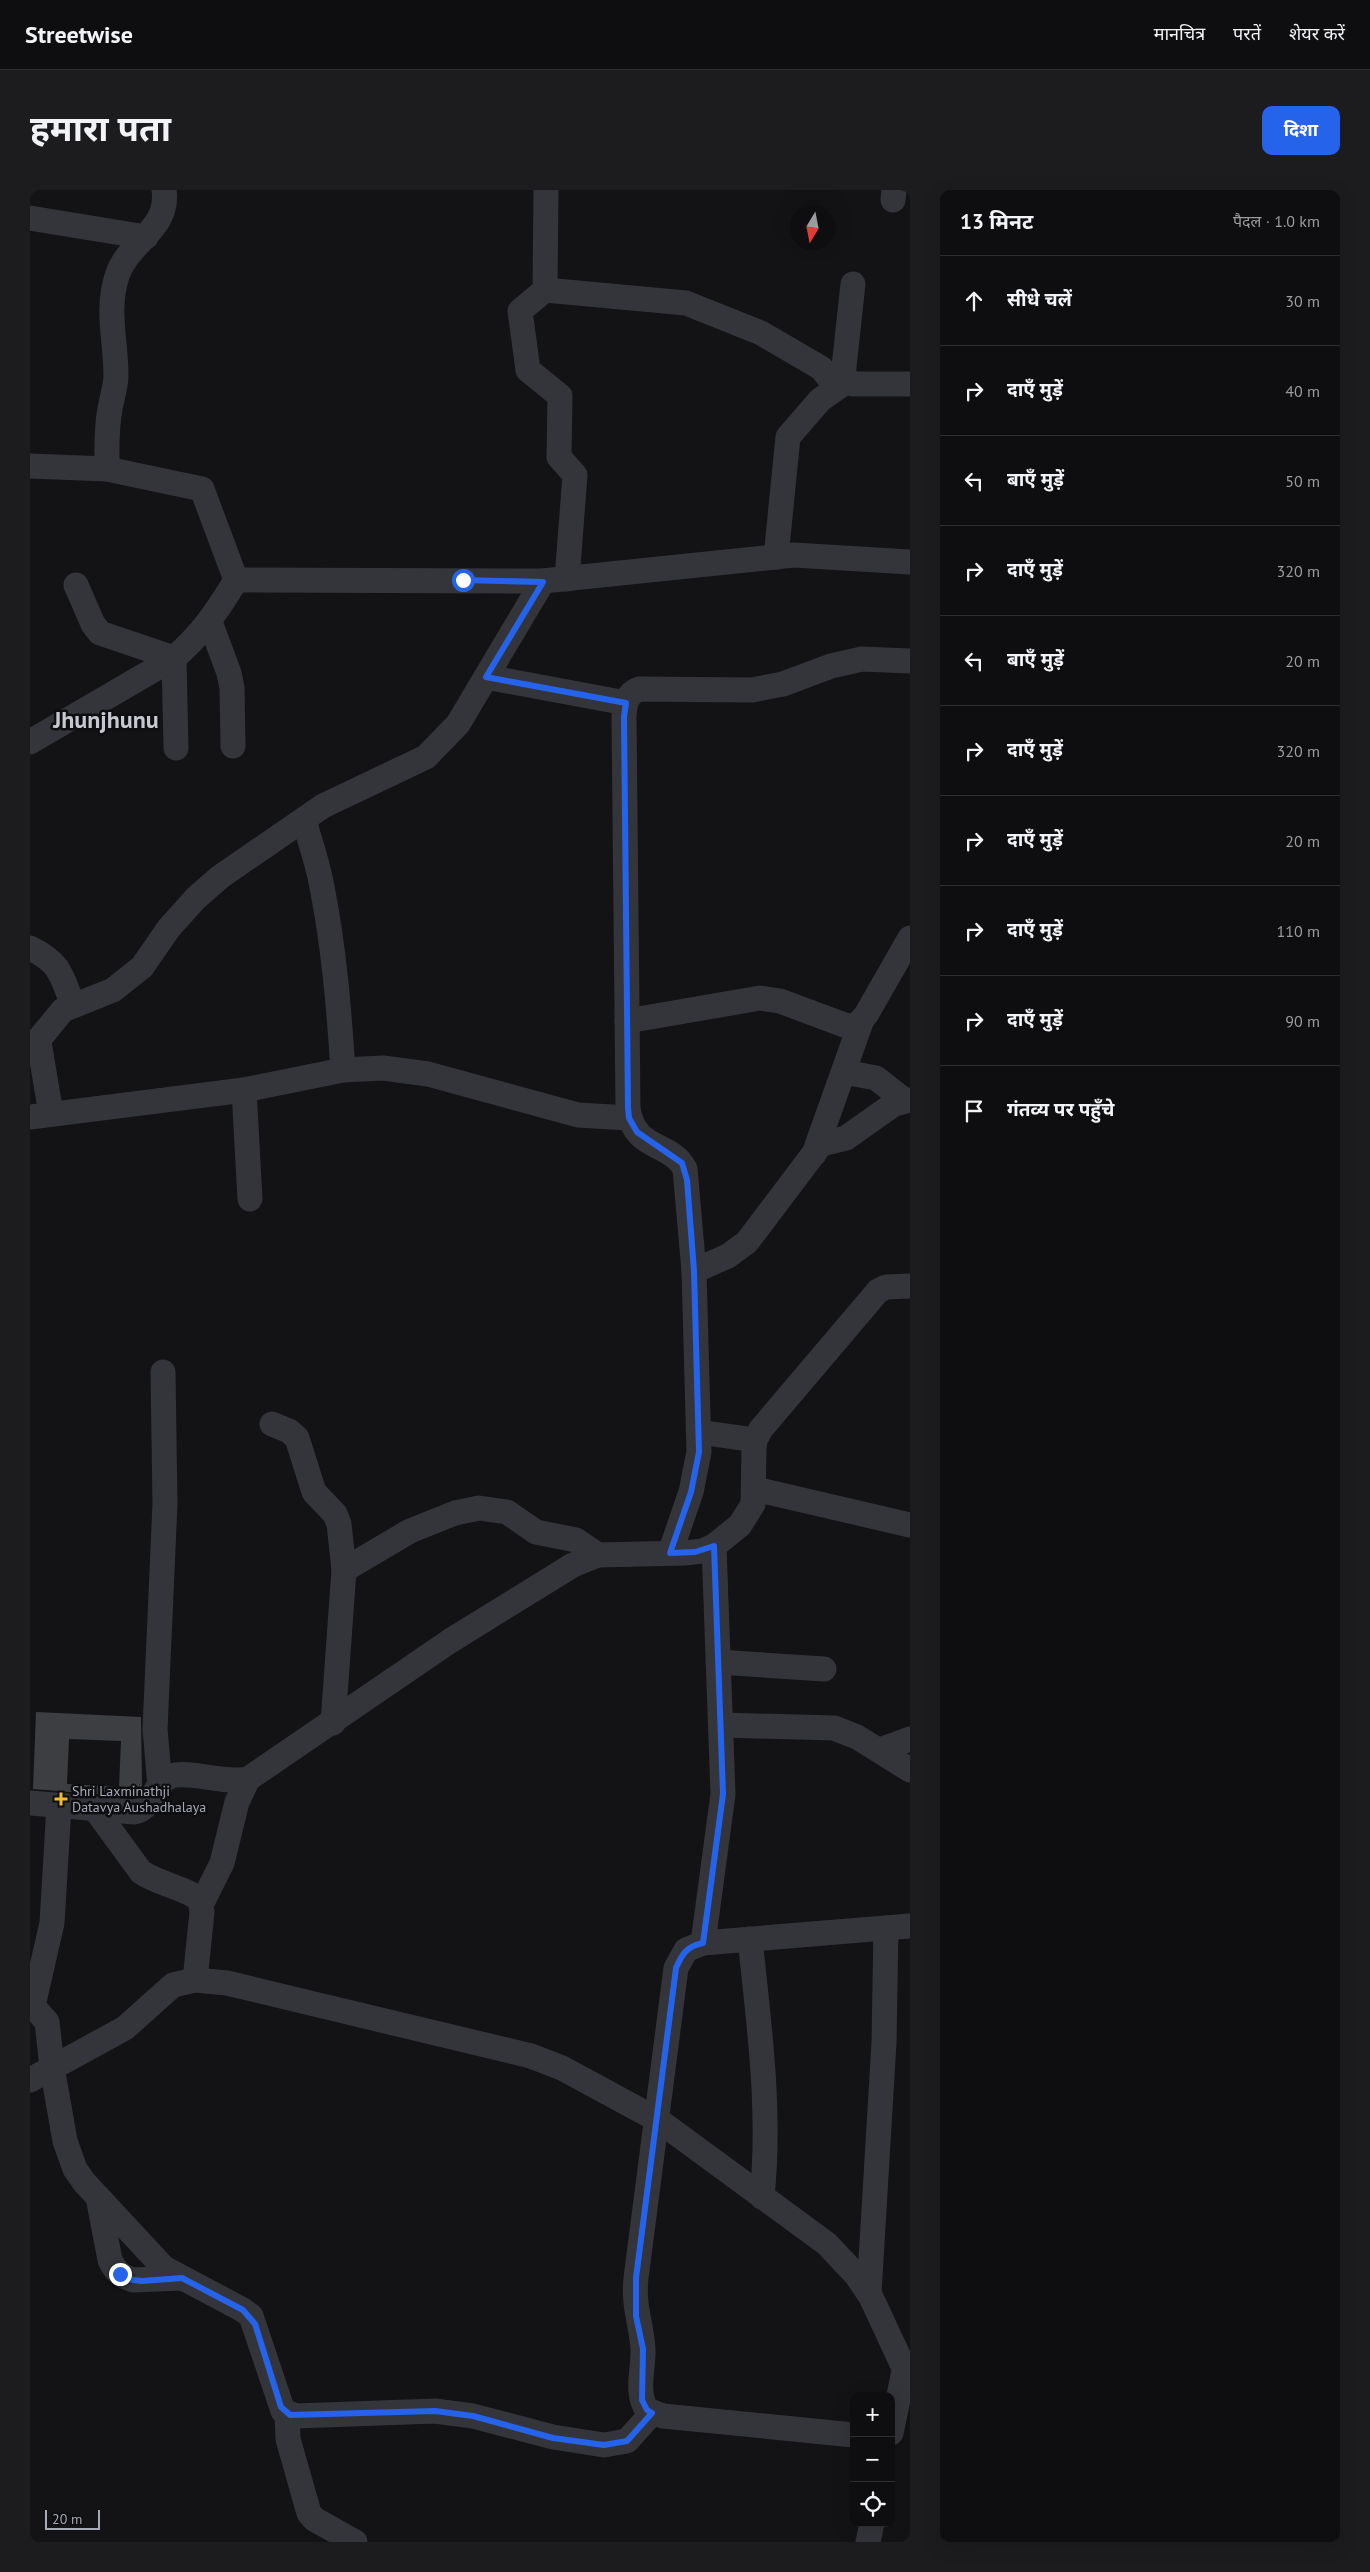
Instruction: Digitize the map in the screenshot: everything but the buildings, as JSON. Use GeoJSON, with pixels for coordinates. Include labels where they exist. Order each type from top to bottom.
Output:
{"type":"FeatureCollection","features":[{"type":"Feature","properties":{"kind":"street"},"geometry":{"type":"LineString","coordinates":[[107,469],[107,432],[116,375],[111,320],[117,276],[131,250],[156,226],[164,210],[164,190]]}},
{"type":"Feature","properties":{"kind":"street"},"geometry":{"type":"LineString","coordinates":[[545,290],[546,190]]}},
{"type":"Feature","properties":{"kind":"street"},"geometry":{"type":"LineString","coordinates":[[30,218],[146,237]]}},
{"type":"Feature","properties":{"kind":"street"},"geometry":{"type":"LineString","coordinates":[[776,558],[788,437],[820,400],[842,384],[853,284]]}},
{"type":"Feature","properties":{"kind":"street"},"geometry":{"type":"LineString","coordinates":[[629,1118],[578,1115],[428,1074],[383,1068],[343,1070],[244,1090],[41,1115],[34,1046],[63,1010],[113,990],[142,968],[169,928],[196,898],[220,877],[323,806],[426,756],[458,724],[486,677],[555,580],[575,475],[559,457],[560,396],[528,370],[520,311],[545,290],[686,303],[761,332],[821,368],[842,384],[910,384]]}},
{"type":"Feature","properties":{"kind":"street"},"geometry":{"type":"LineString","coordinates":[[30,466],[107,469],[202,489],[236,580]]}},
{"type":"Feature","properties":{"kind":"street"},"geometry":{"type":"LineString","coordinates":[[236,580],[555,580],[794,555],[910,562]]}},
{"type":"Feature","properties":{"kind":"street"},"geometry":{"type":"LineString","coordinates":[[30,742],[174,658],[210,622],[236,580]]}},
{"type":"Feature","properties":{"kind":"street"},"geometry":{"type":"LineString","coordinates":[[76,585],[93,624],[100,633],[174,658]]}},
{"type":"Feature","properties":{"kind":"street"},"geometry":{"type":"LineString","coordinates":[[210,622],[229,673],[232,688],[233,746]]}},
{"type":"Feature","properties":{"kind":"street"},"geometry":{"type":"LineString","coordinates":[[174,658],[176,748]]}},
{"type":"Feature","properties":{"kind":"street"},"geometry":{"type":"LineString","coordinates":[[670,1553],[697,1470],[700,1432],[694,1271],[685,1169],[676,1158],[643,1139],[629,1118],[624,717],[626,703],[633,691],[639,689],[752,690],[783,684],[830,666],[862,659],[910,661]]}},
{"type":"Feature","properties":{"kind":"street"},"geometry":{"type":"LineString","coordinates":[[486,677],[626,703]]}},
{"type":"Feature","properties":{"kind":"street"},"geometry":{"type":"LineString","coordinates":[[304,820],[322,884],[336,968],[343,1070]]}},
{"type":"Feature","properties":{"kind":"street"},"geometry":{"type":"LineString","coordinates":[[814,1154],[861,1022],[910,938]]}},
{"type":"Feature","properties":{"kind":"street"},"geometry":{"type":"LineString","coordinates":[[30,948],[48,957],[54,963],[73,1005]]}},
{"type":"Feature","properties":{"kind":"street"},"geometry":{"type":"LineString","coordinates":[[627,1021],[760,998],[780,1001],[847,1026],[861,1022]]}},
{"type":"Feature","properties":{"kind":"street"},"geometry":{"type":"LineString","coordinates":[[844,1072],[876,1078],[907,1100]]}},
{"type":"Feature","properties":{"kind":"street"},"geometry":{"type":"LineString","coordinates":[[244,1090],[250,1199]]}},
{"type":"Feature","properties":{"kind":"street"},"geometry":{"type":"LineString","coordinates":[[694,1271],[728,1256],[747,1242],[824,1142],[852,1135],[894,1104],[907,1100]]}},
{"type":"Feature","properties":{"kind":"street"},"geometry":{"type":"LineString","coordinates":[[30,1803],[140,1811],[151,1801],[165,1779],[179,1775],[222,1781],[248,1779],[333,1723],[458,1636],[586,1558],[598,1555],[695,1552],[714,1546],[748,1516],[753,1504],[755,1489],[755,1440],[771,1416],[878,1291],[886,1287],[910,1286]]}},
{"type":"Feature","properties":{"kind":"street"},"geometry":{"type":"LineString","coordinates":[[160,1786],[155,1729],[165,1504],[163,1372]]}},
{"type":"Feature","properties":{"kind":"street"},"geometry":{"type":"LineString","coordinates":[[272,1424],[289,1431],[297,1438],[314,1492],[335,1514],[344,1570],[333,1723]]}},
{"type":"Feature","properties":{"kind":"street"},"geometry":{"type":"LineString","coordinates":[[700,1432],[755,1440]]}},
{"type":"Feature","properties":{"kind":"street"},"geometry":{"type":"LineString","coordinates":[[755,1489],[910,1525]]}},
{"type":"Feature","properties":{"kind":"street"},"geometry":{"type":"LineString","coordinates":[[344,1570],[410,1531],[456,1513],[479,1508],[507,1512],[536,1532],[576,1540],[598,1555]]}},
{"type":"Feature","properties":{"kind":"street"},"geometry":{"type":"LineString","coordinates":[[703,1943],[722,1814],[721,1725],[714,1546]]}},
{"type":"Feature","properties":{"kind":"street"},"geometry":{"type":"LineString","coordinates":[[718,1662],[824,1669]]}},
{"type":"Feature","properties":{"kind":"street"},"geometry":{"type":"LineString","coordinates":[[721,1725],[834,1728],[880,1750],[910,1770]]}},
{"type":"Feature","properties":{"kind":"street"},"geometry":{"type":"LineString","coordinates":[[880,1750],[910,1739]]}},
{"type":"Feature","properties":{"kind":"street"},"geometry":{"type":"LineString","coordinates":[[201,1904],[222,1863],[237,1802],[248,1779]]}},
{"type":"Feature","properties":{"kind":"street"},"geometry":{"type":"LineString","coordinates":[[60,1806],[52,1923],[33,2006],[47,2022],[60,2116],[70,2157],[84,2182],[152,2258],[182,2278],[236,2306],[251,2316],[261,2340],[281,2407],[287,2414],[296,2416],[435,2411],[473,2416],[553,2438],[604,2445],[627,2441],[652,2413]]}},
{"type":"Feature","properties":{"kind":"street"},"geometry":{"type":"LineString","coordinates":[[95,1809],[141,1872],[151,1878],[190,1892],[200,1899],[195,1980]]}},
{"type":"Feature","properties":{"kind":"street"},"geometry":{"type":"LineString","coordinates":[[850,2435],[652,2413],[647,2410],[642,2400],[643,2349],[636,2316],[635,2289],[676,1968],[686,1950],[693,1945],[898,1927],[885,2034],[869,2293]]}},
{"type":"Feature","properties":{"kind":"street"},"geometry":{"type":"LineString","coordinates":[[750,1939],[766,2118],[766,2153],[762,2196]]}},
{"type":"Feature","properties":{"kind":"street"},"geometry":{"type":"LineString","coordinates":[[30,2080],[125,2028],[173,1986],[195,1980],[227,1983],[531,2056],[562,2068],[658,2120],[827,2244],[857,2276],[901,2340],[907,2376],[895,2419]]}},
{"type":"Feature","properties":{"kind":"street"},"geometry":{"type":"LineString","coordinates":[[98,2197],[110,2260],[114,2269],[133,2280],[182,2278]]}},
{"type":"Feature","properties":{"kind":"street"},"geometry":{"type":"LineString","coordinates":[[287,2414],[288,2439],[309,2513],[314,2519],[355,2542]]}},
{"type":"Feature","properties":{"kind":"street"},"geometry":{"type":"LineString","coordinates":[[868,2542],[871,2527]]}},
{"type":"Feature","properties":{"kind":"place","name":"Shri Laxminathji Datavya Aushadhalaya"},"geometry":{"type":"Point","coordinates":[61,1799]}},
{"type":"Feature","properties":{"kind":"district","name":"Jhunjhunu"},"geometry":{"type":"Point","coordinates":[106,719]}},
{"type":"Feature","properties":{"kind":"route"},"geometry":{"type":"LineString","coordinates":[[120,2274],[126,2278],[142,2281],[182,2278],[229,2302],[251,2316],[261,2340],[281,2407],[290,2415],[435,2411],[496,2421],[553,2438],[613,2445],[627,2441],[652,2413],[647,2410],[642,2400],[643,2349],[636,2316],[636,2278],[658,2120],[676,1968],[686,1950],[693,1945],[703,1943],[722,1814],[723,1794],[714,1546],[703,1551],[670,1553],[697,1470],[700,1432],[696,1377],[694,1271],[687,1180],[682,1163],[643,1139],[629,1118],[624,717],[626,703],[486,677],[543,582],[463,580]]}}]}
